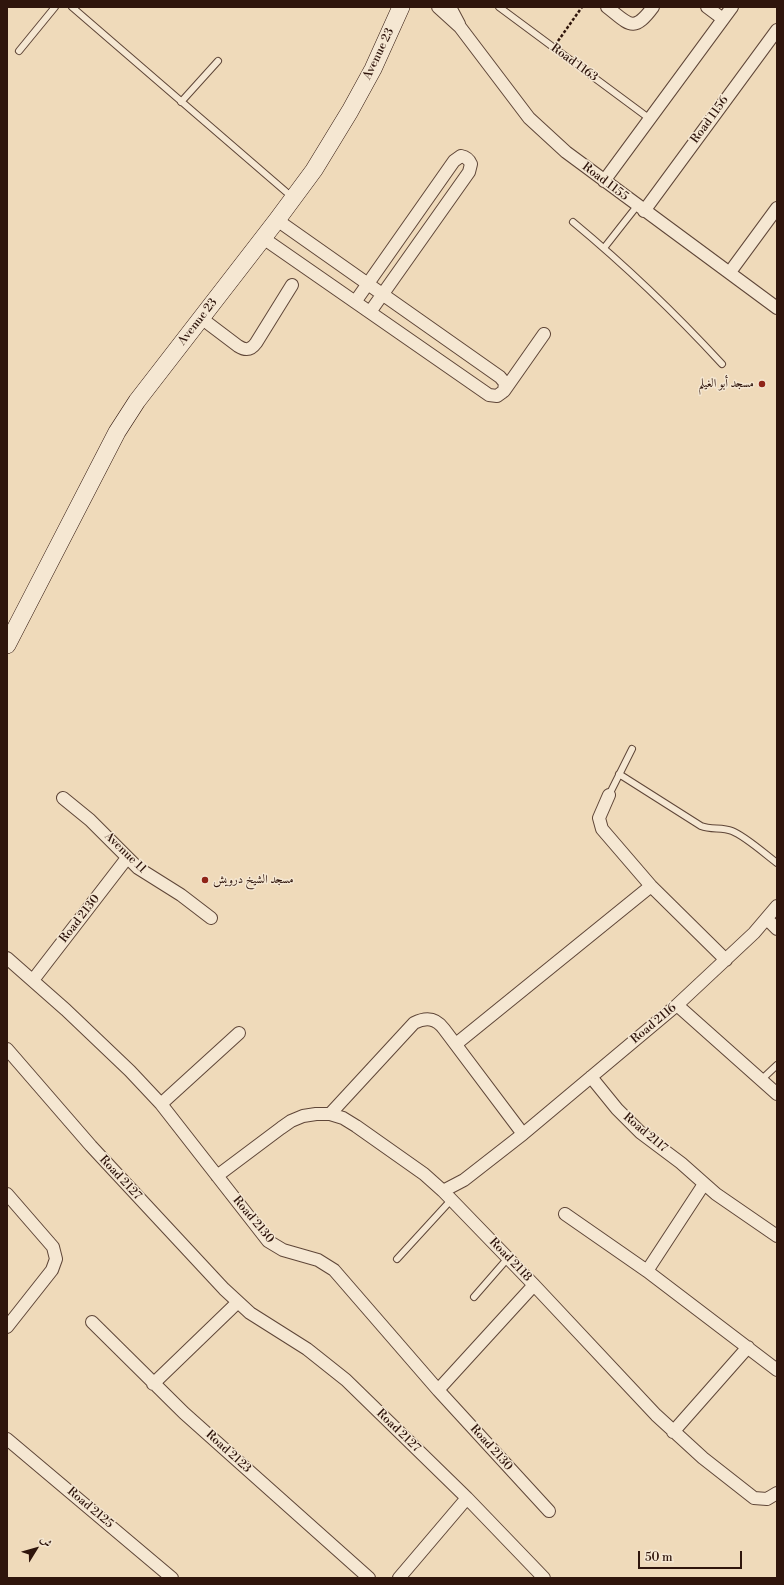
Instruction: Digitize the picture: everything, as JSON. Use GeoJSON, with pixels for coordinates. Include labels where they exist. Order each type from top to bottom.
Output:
{"type":"FeatureCollection","features":[{"type":"Feature","properties":{"kind":"street","name":"Avenue 23"},"geometry":{"type":"LineString","coordinates":[[7,645],[117,432],[137,401],[314,170],[373,69],[401,7]]}},
{"type":"Feature","properties":{"kind":"street","name":"Road 1155"},"geometry":{"type":"LineString","coordinates":[[438,7],[460,27],[529,118],[566,152],[777,308]]}},
{"type":"Feature","properties":{"kind":"street","name":"Road 1155"},"geometry":{"type":"LineString","coordinates":[[450,7],[460,27]]}},
{"type":"Feature","properties":{"kind":"street"},"geometry":{"type":"LineString","coordinates":[[607,7],[625,21],[636,24],[642,21],[653,7]]}},
{"type":"Feature","properties":{"kind":"street"},"geometry":{"type":"LineString","coordinates":[[706,7],[723,19]]}},
{"type":"Feature","properties":{"kind":"street"},"geometry":{"type":"LineString","coordinates":[[604,181],[732,7]]}},
{"type":"Feature","properties":{"kind":"street","name":"Road 1156"},"geometry":{"type":"LineString","coordinates":[[640,208],[777,30]]}},
{"type":"Feature","properties":{"kind":"street"},"geometry":{"type":"LineString","coordinates":[[355,302],[454,161],[461,156],[465,157],[471,164],[471,168],[370,312]]}},
{"type":"Feature","properties":{"kind":"street"},"geometry":{"type":"LineString","coordinates":[[730,272],[777,208]]}},
{"type":"Feature","properties":{"kind":"street"},"geometry":{"type":"LineString","coordinates":[[277,220],[503,380],[505,387],[504,391]]}},
{"type":"Feature","properties":{"kind":"street"},"geometry":{"type":"LineString","coordinates":[[412,221],[427,231]]}},
{"type":"Feature","properties":{"kind":"street"},"geometry":{"type":"LineString","coordinates":[[263,238],[489,395],[497,396],[504,391],[544,334]]}},
{"type":"Feature","properties":{"kind":"street"},"geometry":{"type":"LineString","coordinates":[[201,318],[238,346],[248,350],[256,343],[292,286]]}},
{"type":"Feature","properties":{"kind":"street"},"geometry":{"type":"LineString","coordinates":[[443,363],[455,345]]}},
{"type":"Feature","properties":{"kind":"street"},"geometry":{"type":"LineString","coordinates":[[609,795],[599,818],[602,829],[651,886],[726,960]]}},
{"type":"Feature","properties":{"kind":"street","name":"Avenue 11"},"geometry":{"type":"LineString","coordinates":[[63,798],[90,820],[138,868],[181,895],[210,918]]}},
{"type":"Feature","properties":{"kind":"street","name":"Road 2130"},"geometry":{"type":"LineString","coordinates":[[33,980],[127,858]]}},
{"type":"Feature","properties":{"kind":"street"},"geometry":{"type":"LineString","coordinates":[[456,1044],[651,886]]}},
{"type":"Feature","properties":{"kind":"street","name":"Road 2116"},"geometry":{"type":"LineString","coordinates":[[447,1195],[523,1134],[677,1005],[726,960],[767,919],[777,906]]}},
{"type":"Feature","properties":{"kind":"street"},"geometry":{"type":"LineString","coordinates":[[767,919],[777,929]]}},
{"type":"Feature","properties":{"kind":"street","name":"Road 2130"},"geometry":{"type":"LineString","coordinates":[[7,958],[33,980],[130,1071],[161,1104],[268,1241],[282,1250],[318,1260],[334,1270],[438,1390],[549,1512]]}},
{"type":"Feature","properties":{"kind":"street"},"geometry":{"type":"LineString","coordinates":[[677,1005],[777,1094]]}},
{"type":"Feature","properties":{"kind":"street"},"geometry":{"type":"LineString","coordinates":[[330,1114],[414,1023],[420,1020],[434,1020],[440,1024],[456,1044],[523,1134]]}},
{"type":"Feature","properties":{"kind":"street"},"geometry":{"type":"LineString","coordinates":[[161,1104],[239,1033]]}},
{"type":"Feature","properties":{"kind":"street","name":"Road 2127"},"geometry":{"type":"LineString","coordinates":[[7,1049],[106,1162],[238,1302],[264,1322],[307,1348],[346,1380],[467,1498],[544,1578]]}},
{"type":"Feature","properties":{"kind":"street","name":"Road 2117"},"geometry":{"type":"LineString","coordinates":[[591,1077],[617,1109],[641,1133],[681,1163],[704,1184],[777,1236]]}},
{"type":"Feature","properties":{"kind":"street","name":"Road 2118"},"geometry":{"type":"LineString","coordinates":[[217,1176],[292,1121],[310,1115],[330,1114],[343,1118],[424,1174],[447,1195],[534,1284],[639,1399],[673,1432],[754,1498],[767,1499],[777,1493]]}},
{"type":"Feature","properties":{"kind":"street"},"geometry":{"type":"LineString","coordinates":[[647,1271],[704,1184]]}},
{"type":"Feature","properties":{"kind":"street"},"geometry":{"type":"LineString","coordinates":[[7,1194],[53,1247],[56,1259],[52,1270],[7,1326]]}},
{"type":"Feature","properties":{"kind":"street"},"geometry":{"type":"LineString","coordinates":[[565,1214],[647,1271],[777,1370]]}},
{"type":"Feature","properties":{"kind":"street"},"geometry":{"type":"LineString","coordinates":[[438,1390],[534,1284]]}},
{"type":"Feature","properties":{"kind":"street"},"geometry":{"type":"LineString","coordinates":[[153,1384],[238,1302]]}},
{"type":"Feature","properties":{"kind":"street","name":"Road 2123"},"geometry":{"type":"LineString","coordinates":[[92,1322],[184,1413],[369,1578]]}},
{"type":"Feature","properties":{"kind":"street"},"geometry":{"type":"LineString","coordinates":[[673,1432],[748,1347]]}},
{"type":"Feature","properties":{"kind":"street","name":"Road 2125"},"geometry":{"type":"LineString","coordinates":[[7,1439],[172,1578]]}},
{"type":"Feature","properties":{"kind":"street"},"geometry":{"type":"LineString","coordinates":[[399,1578],[467,1498]]}},
{"type":"Feature","properties":{"kind":"lane"},"geometry":{"type":"LineString","coordinates":[[19,51],[55,7]]}},
{"type":"Feature","properties":{"kind":"lane"},"geometry":{"type":"LineString","coordinates":[[72,7],[293,198]]}},
{"type":"Feature","properties":{"kind":"lane","name":"Road 1163"},"geometry":{"type":"LineString","coordinates":[[499,7],[650,119]]}},
{"type":"Feature","properties":{"kind":"lane"},"geometry":{"type":"LineString","coordinates":[[181,102],[218,61]]}},
{"type":"Feature","properties":{"kind":"lane"},"geometry":{"type":"LineString","coordinates":[[604,248],[640,208]]}},
{"type":"Feature","properties":{"kind":"lane"},"geometry":{"type":"LineString","coordinates":[[573,222],[604,248],[665,304],[722,364]]}},
{"type":"Feature","properties":{"kind":"lane"},"geometry":{"type":"LineString","coordinates":[[609,795],[632,749]]}},
{"type":"Feature","properties":{"kind":"lane"},"geometry":{"type":"LineString","coordinates":[[619,774],[701,826],[736,833],[777,863]]}},
{"type":"Feature","properties":{"kind":"lane"},"geometry":{"type":"LineString","coordinates":[[761,1080],[777,1065]]}},
{"type":"Feature","properties":{"kind":"lane"},"geometry":{"type":"LineString","coordinates":[[397,1259],[447,1195]]}},
{"type":"Feature","properties":{"kind":"lane"},"geometry":{"type":"LineString","coordinates":[[474,1297],[508,1258]]}},
{"type":"Feature","properties":{"kind":"path"},"geometry":{"type":"LineString","coordinates":[[554,47],[582,7]]}},
{"type":"Feature","properties":{"kind":"place","name":"مسجد أبو الغيلم"},"geometry":{"type":"Point","coordinates":[762,384]}},
{"type":"Feature","properties":{"kind":"place","name":"مسجد الشيخ درويش"},"geometry":{"type":"Point","coordinates":[205,880]}}]}
